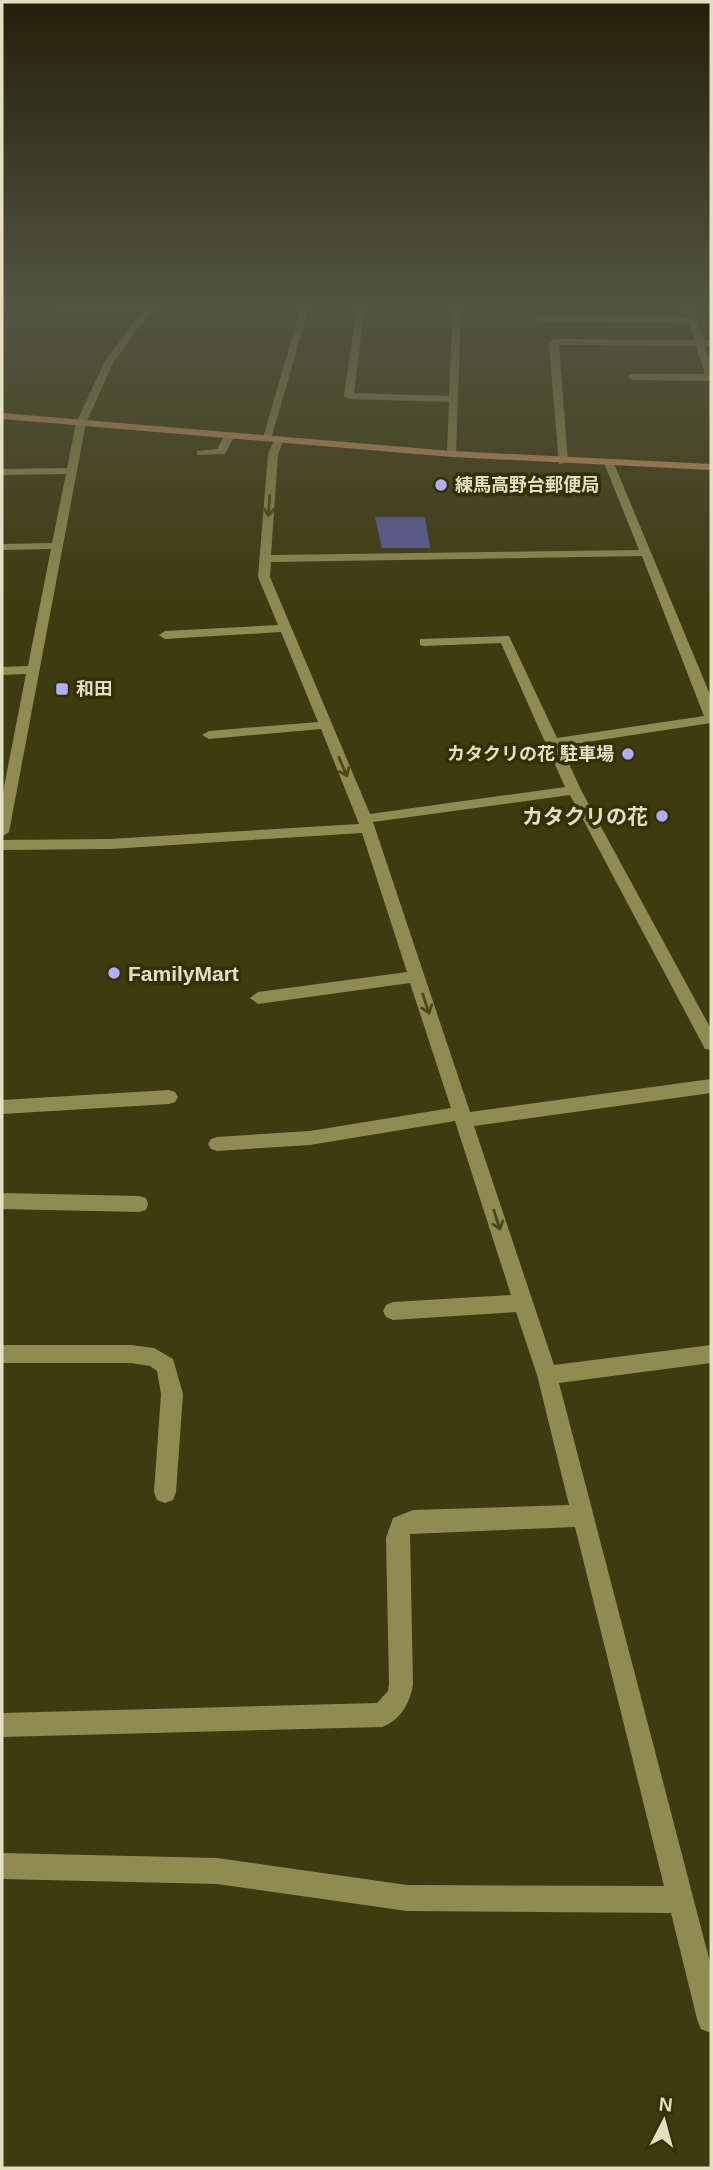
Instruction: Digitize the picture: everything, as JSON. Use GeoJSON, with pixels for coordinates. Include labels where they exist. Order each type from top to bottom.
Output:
{"type":"FeatureCollection","features":[{"type":"Feature","properties":{"kind":"main road"},"geometry":{"type":"LineString","coordinates":[[2,416],[563,462],[711,467]]}},
{"type":"Feature","properties":{"kind":"street"},"geometry":{"type":"LineString","coordinates":[[2,832],[35,670],[70,471],[81,423],[89,405]]}},
{"type":"Feature","properties":{"kind":"street"},"geometry":{"type":"LineString","coordinates":[[281,405],[273,439],[264,577],[367,823],[547,1375],[711,2019]]}},
{"type":"Feature","properties":{"kind":"street"},"geometry":{"type":"LineString","coordinates":[[452,405],[452,454]]}},
{"type":"Feature","properties":{"kind":"street"},"geometry":{"type":"LineString","coordinates":[[559,405],[563,462]]}},
{"type":"Feature","properties":{"kind":"street"},"geometry":{"type":"LineString","coordinates":[[201,453],[221,452],[230,435]]}},
{"type":"Feature","properties":{"kind":"street"},"geometry":{"type":"LineString","coordinates":[[551,743],[710,719],[708,700],[609,463]]}},
{"type":"Feature","properties":{"kind":"street"},"geometry":{"type":"LineString","coordinates":[[2,472],[70,471]]}},
{"type":"Feature","properties":{"kind":"street"},"geometry":{"type":"LineString","coordinates":[[2,547],[55,546]]}},
{"type":"Feature","properties":{"kind":"street"},"geometry":{"type":"LineString","coordinates":[[265,559],[646,553]]}},
{"type":"Feature","properties":{"kind":"street"},"geometry":{"type":"LineString","coordinates":[[164,635],[285,628]]}},
{"type":"Feature","properties":{"kind":"street"},"geometry":{"type":"LineString","coordinates":[[424,642],[505,639],[551,743],[564,758],[574,790],[711,1043]]}},
{"type":"Feature","properties":{"kind":"street"},"geometry":{"type":"LineString","coordinates":[[2,671],[35,670]]}},
{"type":"Feature","properties":{"kind":"street"},"geometry":{"type":"LineString","coordinates":[[701,721],[711,738]]}},
{"type":"Feature","properties":{"kind":"street"},"geometry":{"type":"LineString","coordinates":[[209,735],[326,724]]}},
{"type":"Feature","properties":{"kind":"street"},"geometry":{"type":"LineString","coordinates":[[2,845],[110,844],[367,823],[574,790]]}},
{"type":"Feature","properties":{"kind":"street"},"geometry":{"type":"LineString","coordinates":[[258,998],[417,976]]}},
{"type":"Feature","properties":{"kind":"street"},"geometry":{"type":"LineString","coordinates":[[216,1144],[310,1138],[711,1086]]}},
{"type":"Feature","properties":{"kind":"street"},"geometry":{"type":"LineString","coordinates":[[2,1107],[169,1097]]}},
{"type":"Feature","properties":{"kind":"street"},"geometry":{"type":"LineString","coordinates":[[2,1201],[138,1204]]}},
{"type":"Feature","properties":{"kind":"street"},"geometry":{"type":"LineString","coordinates":[[393,1311],[524,1303]]}},
{"type":"Feature","properties":{"kind":"street"},"geometry":{"type":"LineString","coordinates":[[2,1354],[131,1353],[154,1357],[166,1366],[172,1394],[165,1492]]}},
{"type":"Feature","properties":{"kind":"street"},"geometry":{"type":"LineString","coordinates":[[547,1375],[711,1354]]}},
{"type":"Feature","properties":{"kind":"street"},"geometry":{"type":"LineString","coordinates":[[2,1725],[382,1715],[399,1697],[401,1684],[397,1538],[401,1526],[413,1521],[583,1516]]}},
{"type":"Feature","properties":{"kind":"street"},"geometry":{"type":"LineString","coordinates":[[2,1866],[217,1871],[407,1898],[679,1900]]}},
{"type":"Feature","properties":{"kind":"shaded area"},"geometry":{"type":"Polygon","coordinates":[[[375,517],[425,517],[430,548],[382,548],[375,517]]]}},
{"type":"Feature","properties":{"kind":"place","name":"練馬高野台郵便局"},"geometry":{"type":"Point","coordinates":[441,485]}},
{"type":"Feature","properties":{"kind":"place","name":"和田"},"geometry":{"type":"Point","coordinates":[62,689]}},
{"type":"Feature","properties":{"kind":"place","name":"カタクリの花 駐車場"},"geometry":{"type":"Point","coordinates":[628,754]}},
{"type":"Feature","properties":{"kind":"place","name":"カタクリの花"},"geometry":{"type":"Point","coordinates":[662,816]}},
{"type":"Feature","properties":{"kind":"place","name":"FamilyMart"},"geometry":{"type":"Point","coordinates":[114,973]}}]}
